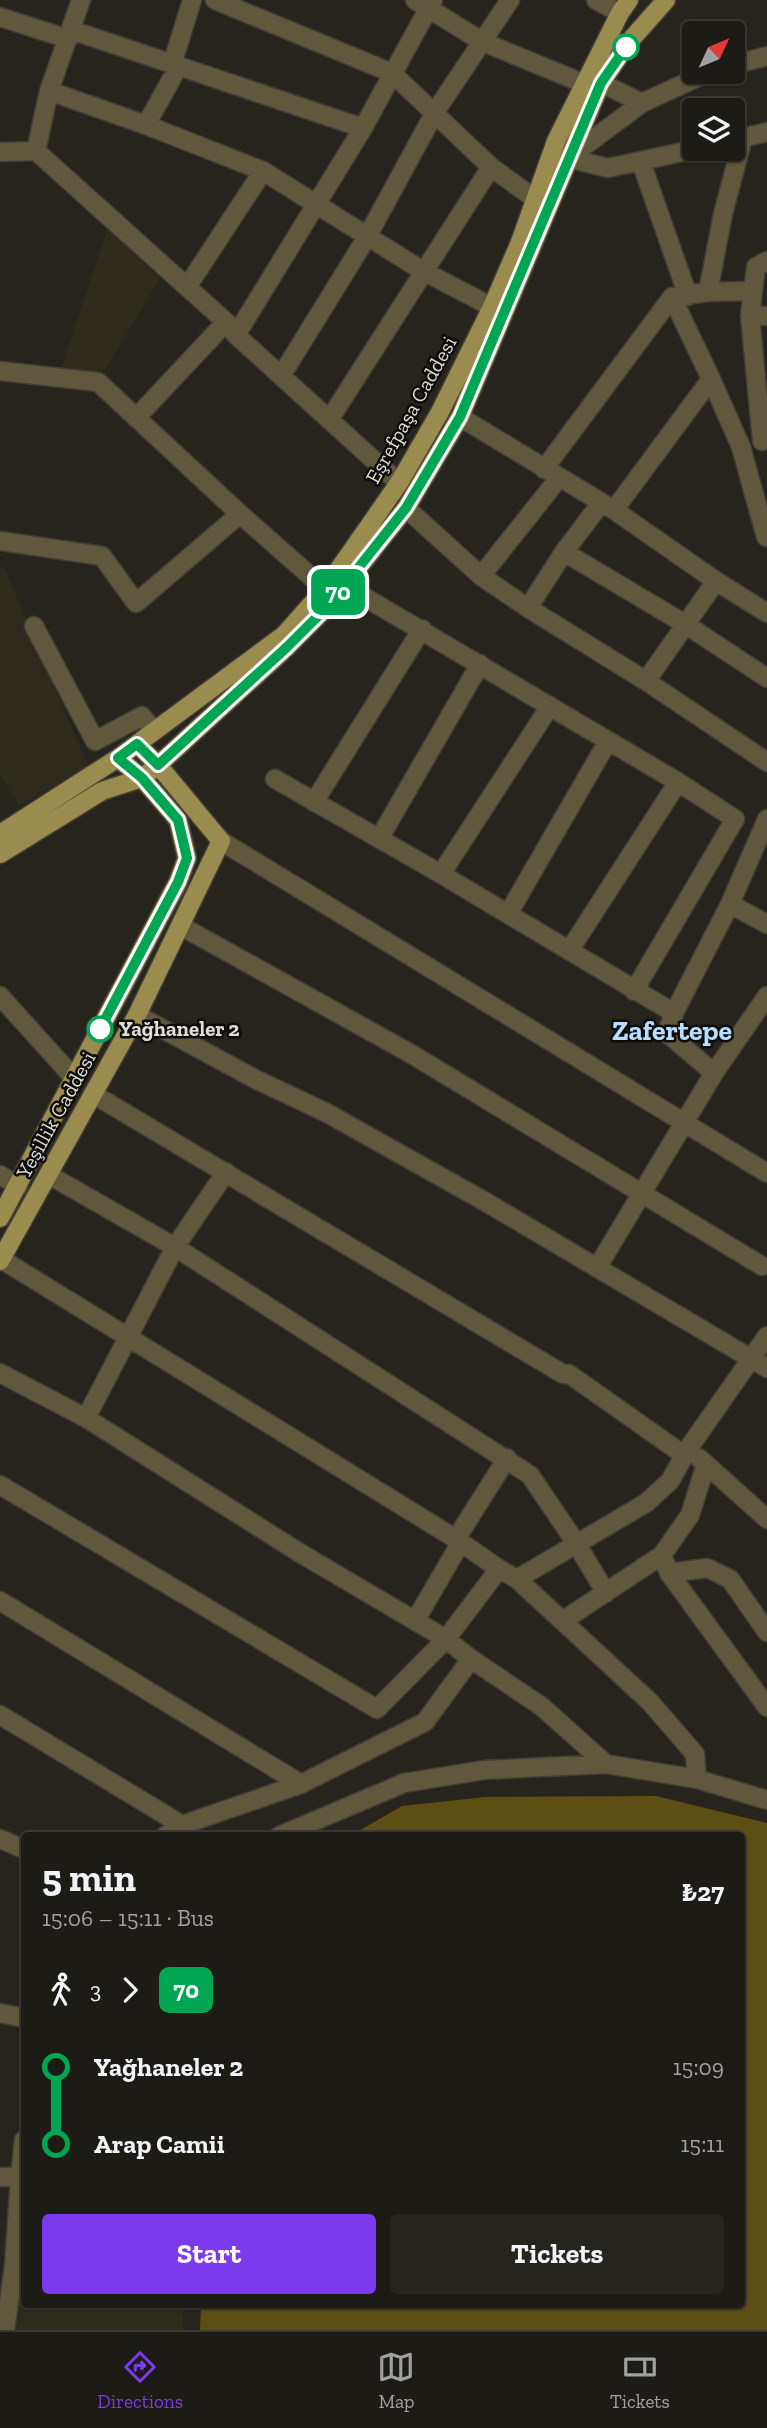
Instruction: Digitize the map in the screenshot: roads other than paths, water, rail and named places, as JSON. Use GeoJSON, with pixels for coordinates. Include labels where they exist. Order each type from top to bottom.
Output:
{"type":"FeatureCollection","features":[{"type":"Feature","properties":{"kind":"main road","name":"Eşrefpaşa Caddesi"},"geometry":{"type":"LineString","coordinates":[[0,834],[118,758],[284,635],[325,589],[399,483],[440,412],[492,307],[556,141],[593,83],[666,0]]}},
{"type":"Feature","properties":{"kind":"main road","name":"Eşrefpaşa Caddesi"},"geometry":{"type":"LineString","coordinates":[[142,778],[287,647],[328,606],[406,508],[460,417],[568,158],[593,83],[625,6]]}},
{"type":"Feature","properties":{"kind":"main road"},"geometry":{"type":"LineString","coordinates":[[137,744],[158,765],[221,841]]}},
{"type":"Feature","properties":{"kind":"main road","name":"Yeşillik Caddesi"},"geometry":{"type":"LineString","coordinates":[[0,1218],[178,882],[187,858],[178,820],[142,778],[118,758]]}},
{"type":"Feature","properties":{"kind":"main road"},"geometry":{"type":"LineString","coordinates":[[0,854],[102,790],[142,778]]}},
{"type":"Feature","properties":{"kind":"main road","name":"Yeşillik Caddesi"},"geometry":{"type":"LineString","coordinates":[[1,1260],[137,1014],[221,841]]}},
{"type":"Feature","properties":{"kind":"street"},"geometry":{"type":"LineString","coordinates":[[36,151],[49,91],[81,0]]}},
{"type":"Feature","properties":{"kind":"street"},"geometry":{"type":"LineString","coordinates":[[172,65],[192,0]]}},
{"type":"Feature","properties":{"kind":"street"},"geometry":{"type":"LineString","coordinates":[[215,0],[392,72],[491,167],[535,199]]}},
{"type":"Feature","properties":{"kind":"street"},"geometry":{"type":"LineString","coordinates":[[281,376],[367,237],[435,112],[510,0]]}},
{"type":"Feature","properties":{"kind":"street"},"geometry":{"type":"LineString","coordinates":[[596,0],[625,6]]}},
{"type":"Feature","properties":{"kind":"street"},"geometry":{"type":"LineString","coordinates":[[136,418],[231,329],[315,205],[363,128],[425,3],[483,42],[642,103]]}},
{"type":"Feature","properties":{"kind":"street"},"geometry":{"type":"LineString","coordinates":[[0,17],[70,34],[172,65],[363,128]]}},
{"type":"Feature","properties":{"kind":"street"},"geometry":{"type":"LineString","coordinates":[[746,62],[767,56]]}},
{"type":"Feature","properties":{"kind":"street"},"geometry":{"type":"LineString","coordinates":[[146,125],[177,69],[172,65]]}},
{"type":"Feature","properties":{"kind":"street"},"geometry":{"type":"LineString","coordinates":[[568,158],[642,103],[683,84]]}},
{"type":"Feature","properties":{"kind":"street"},"geometry":{"type":"LineString","coordinates":[[49,91],[146,125],[262,172],[423,271],[492,307]]}},
{"type":"Feature","properties":{"kind":"street"},"geometry":{"type":"LineString","coordinates":[[745,137],[767,132]]}},
{"type":"Feature","properties":{"kind":"street"},"geometry":{"type":"LineString","coordinates":[[556,141],[568,158],[608,168],[682,152]]}},
{"type":"Feature","properties":{"kind":"street"},"geometry":{"type":"LineString","coordinates":[[0,152],[36,151],[399,483]]}},
{"type":"Feature","properties":{"kind":"street"},"geometry":{"type":"LineString","coordinates":[[708,292],[734,161]]}},
{"type":"Feature","properties":{"kind":"street"},"geometry":{"type":"LineString","coordinates":[[640,162],[680,296],[711,379],[741,447],[766,537]]}},
{"type":"Feature","properties":{"kind":"street"},"geometry":{"type":"LineString","coordinates":[[329,420],[491,167]]}},
{"type":"Feature","properties":{"kind":"street"},"geometry":{"type":"LineString","coordinates":[[187,287],[262,172]]}},
{"type":"Feature","properties":{"kind":"street"},"geometry":{"type":"LineString","coordinates":[[741,447],[764,441],[759,316],[753,292],[756,267],[767,261]]}},
{"type":"Feature","properties":{"kind":"street"},"geometry":{"type":"LineString","coordinates":[[481,576],[551,473],[680,296],[708,292],[753,292]]}},
{"type":"Feature","properties":{"kind":"street"},"geometry":{"type":"LineString","coordinates":[[0,371],[98,382],[325,589]]}},
{"type":"Feature","properties":{"kind":"street"},"geometry":{"type":"LineString","coordinates":[[528,608],[564,552],[608,507],[711,379]]}},
{"type":"Feature","properties":{"kind":"street"},"geometry":{"type":"LineString","coordinates":[[460,417],[608,507],[716,581],[767,612]]}},
{"type":"Feature","properties":{"kind":"street"},"geometry":{"type":"LineString","coordinates":[[406,508],[481,576],[767,762]]}},
{"type":"Feature","properties":{"kind":"street"},"geometry":{"type":"LineString","coordinates":[[0,541],[102,556],[136,603],[240,514]]}},
{"type":"Feature","properties":{"kind":"street"},"geometry":{"type":"LineString","coordinates":[[564,552],[685,624],[767,678]]}},
{"type":"Feature","properties":{"kind":"street"},"geometry":{"type":"LineString","coordinates":[[646,681],[716,581]]}},
{"type":"Feature","properties":{"kind":"street"},"geometry":{"type":"LineString","coordinates":[[344,584],[678,782],[735,819],[634,991]]}},
{"type":"Feature","properties":{"kind":"street"},"geometry":{"type":"LineString","coordinates":[[34,626],[95,741],[142,716],[154,731]]}},
{"type":"Feature","properties":{"kind":"street"},"geometry":{"type":"LineString","coordinates":[[314,802],[422,629]]}},
{"type":"Feature","properties":{"kind":"street"},"geometry":{"type":"LineString","coordinates":[[379,839],[480,664]]}},
{"type":"Feature","properties":{"kind":"street"},"geometry":{"type":"LineString","coordinates":[[441,874],[550,706]]}},
{"type":"Feature","properties":{"kind":"street"},"geometry":{"type":"LineString","coordinates":[[508,914],[608,741]]}},
{"type":"Feature","properties":{"kind":"street"},"geometry":{"type":"LineString","coordinates":[[275,779],[674,1013]]}},
{"type":"Feature","properties":{"kind":"street"},"geometry":{"type":"LineString","coordinates":[[569,951],[678,782]]}},
{"type":"Feature","properties":{"kind":"street"},"geometry":{"type":"LineString","coordinates":[[714,1073],[667,1033],[674,1013],[730,904],[767,819]]}},
{"type":"Feature","properties":{"kind":"street"},"geometry":{"type":"LineString","coordinates":[[221,841],[767,1173]]}},
{"type":"Feature","properties":{"kind":"street"},"geometry":{"type":"LineString","coordinates":[[730,904],[767,924]]}},
{"type":"Feature","properties":{"kind":"street"},"geometry":{"type":"LineString","coordinates":[[181,926],[413,1055],[762,1266]]}},
{"type":"Feature","properties":{"kind":"street"},"geometry":{"type":"LineString","coordinates":[[0,996],[74,1078]]}},
{"type":"Feature","properties":{"kind":"street"},"geometry":{"type":"LineString","coordinates":[[597,1268],[714,1073],[767,996]]}},
{"type":"Feature","properties":{"kind":"street"},"geometry":{"type":"LineString","coordinates":[[137,1014],[257,1080],[327,1113],[767,1368]]}},
{"type":"Feature","properties":{"kind":"street"},"geometry":{"type":"LineString","coordinates":[[93,1094],[563,1374],[569,1374],[706,1464],[767,1519]]}},
{"type":"Feature","properties":{"kind":"street"},"geometry":{"type":"LineString","coordinates":[[86,1418],[175,1247],[226,1172]]}},
{"type":"Feature","properties":{"kind":"street"},"geometry":{"type":"LineString","coordinates":[[0,1175],[18,1186]]}},
{"type":"Feature","properties":{"kind":"street"},"geometry":{"type":"LineString","coordinates":[[49,1175],[175,1247],[530,1475],[606,1593]]}},
{"type":"Feature","properties":{"kind":"street"},"geometry":{"type":"LineString","coordinates":[[1,1260],[458,1540],[517,1579],[650,1702],[695,1754],[697,1779]]}},
{"type":"Feature","properties":{"kind":"street"},"geometry":{"type":"LineString","coordinates":[[517,1579],[646,1503],[670,1481],[686,1452],[767,1336]]}},
{"type":"Feature","properties":{"kind":"street"},"geometry":{"type":"LineString","coordinates":[[0,1373],[86,1418],[300,1553],[446,1639],[541,1706],[606,1764]]}},
{"type":"Feature","properties":{"kind":"street"},"geometry":{"type":"LineString","coordinates":[[415,1621],[458,1540],[507,1458]]}},
{"type":"Feature","properties":{"kind":"street"},"geometry":{"type":"LineString","coordinates":[[564,1620],[662,1555],[690,1515],[706,1464]]}},
{"type":"Feature","properties":{"kind":"street"},"geometry":{"type":"LineString","coordinates":[[0,1485],[377,1709],[446,1639],[499,1569]]}},
{"type":"Feature","properties":{"kind":"street"},"geometry":{"type":"LineString","coordinates":[[662,1555],[669,1573],[767,1707]]}},
{"type":"Feature","properties":{"kind":"street"},"geometry":{"type":"LineString","coordinates":[[669,1573],[707,1568],[730,1579],[767,1632]]}},
{"type":"Feature","properties":{"kind":"street"},"geometry":{"type":"LineString","coordinates":[[0,1601],[301,1784]]}},
{"type":"Feature","properties":{"kind":"street"},"geometry":{"type":"LineString","coordinates":[[171,1832],[182,1825],[301,1784],[425,1722],[471,1659]]}},
{"type":"Feature","properties":{"kind":"street"},"geometry":{"type":"LineString","coordinates":[[0,1715],[182,1825]]}},
{"type":"Feature","properties":{"kind":"street"},"geometry":{"type":"LineString","coordinates":[[288,1832],[404,1783],[484,1770],[606,1764],[697,1779],[767,1800]]}},
{"type":"Feature","properties":{"kind":"street"},"geometry":{"type":"LineString","coordinates":[[0,1839],[21,1848]]}},
{"type":"Feature","properties":{"kind":"street"},"geometry":{"type":"LineString","coordinates":[[0,2013],[21,2017]]}},
{"type":"Feature","properties":{"kind":"street"},"geometry":{"type":"LineString","coordinates":[[0,2177],[21,2177]]}},
{"type":"Feature","properties":{"kind":"street"},"geometry":{"type":"LineString","coordinates":[[5,2330],[7,2266],[21,2183]]}},
{"type":"Feature","properties":{"kind":"place","name":"Yağhaneler 2"},"geometry":{"type":"Point","coordinates":[100,1029]}},
{"type":"Feature","properties":{"kind":"district","name":"Zafertepe"},"geometry":{"type":"Point","coordinates":[672,1030]}}]}
